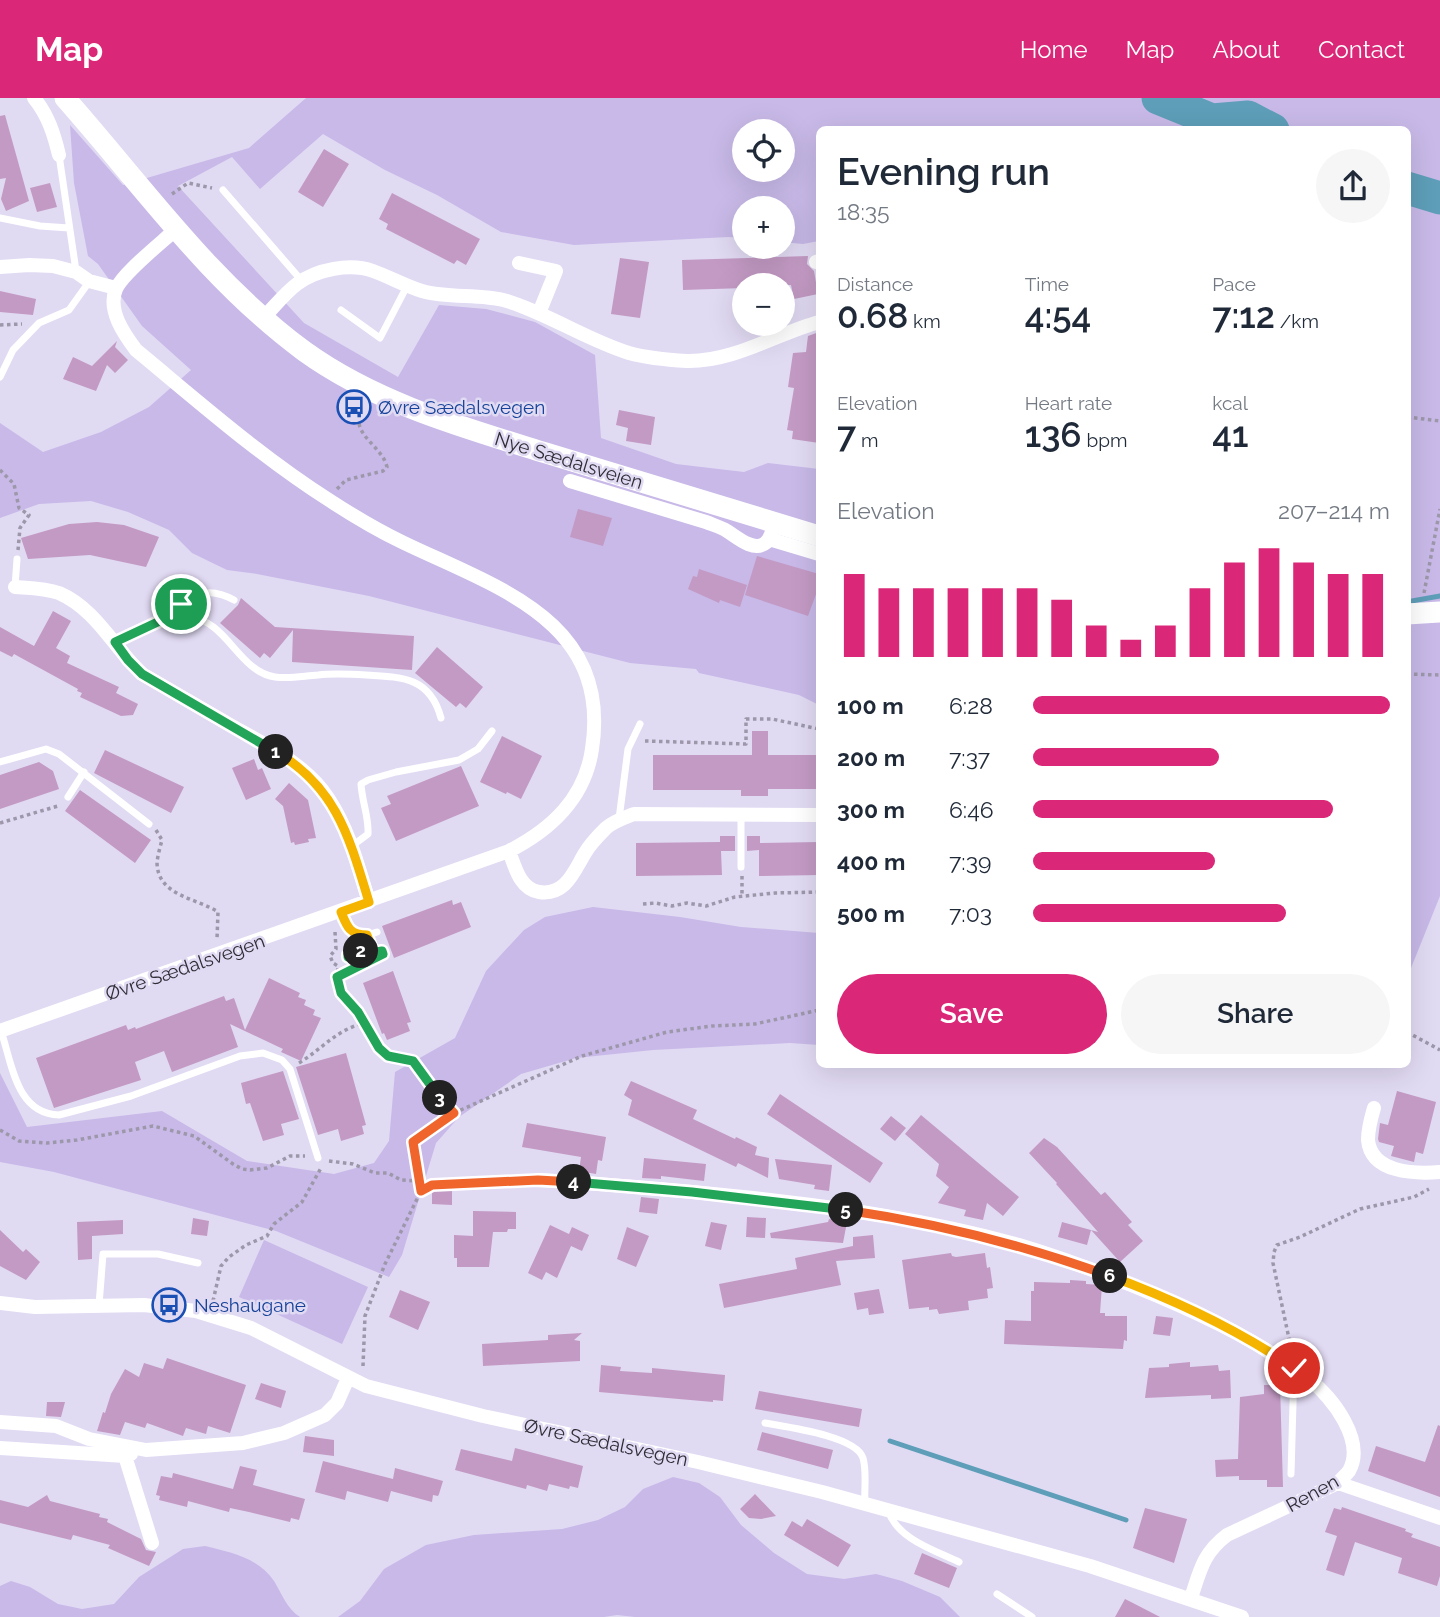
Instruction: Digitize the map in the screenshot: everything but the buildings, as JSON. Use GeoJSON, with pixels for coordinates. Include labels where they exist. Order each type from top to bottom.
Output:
{"type":"FeatureCollection","features":[{"type":"Feature","properties":{"kind":"main road","name":"Nye Sædalsveien"},"geometry":{"type":"LineString","coordinates":[[65,98],[175,230],[223,281],[304,351],[340,374],[370,391],[463,427],[772,531],[816,536]]}},
{"type":"Feature","properties":{"kind":"main road"},"geometry":{"type":"LineString","coordinates":[[1411,614],[1440,612]]}},
{"type":"Feature","properties":{"kind":"street"},"geometry":{"type":"LineString","coordinates":[[34,98],[43,108],[59,155]]}},
{"type":"Feature","properties":{"kind":"street"},"geometry":{"type":"LineString","coordinates":[[0,267],[54,266],[76,272],[89,281],[116,288],[175,230]]}},
{"type":"Feature","properties":{"kind":"street"},"geometry":{"type":"LineString","coordinates":[[519,263],[556,271],[539,313]]}},
{"type":"Feature","properties":{"kind":"street"},"geometry":{"type":"LineString","coordinates":[[264,318],[302,281],[337,268],[355,267],[424,292],[476,295],[505,301],[631,353],[686,361],[707,360],[733,353],[816,323]]}},
{"type":"Feature","properties":{"kind":"street","name":"Øvre Sædalsvegen"},"geometry":{"type":"LineString","coordinates":[[1,1031],[509,851],[545,830],[559,816],[576,795],[591,758],[594,714],[591,691],[575,650],[561,632],[542,615],[513,596],[360,520],[276,464],[136,350],[117,318],[114,302],[116,288]]}},
{"type":"Feature","properties":{"kind":"street","name":"Nye Sædalsveien"},"geometry":{"type":"LineString","coordinates":[[570,481],[706,522],[725,529],[750,544],[758,546],[772,531],[816,553]]}},
{"type":"Feature","properties":{"kind":"street"},"geometry":{"type":"LineString","coordinates":[[15,587],[58,593],[76,603],[95,619],[142,674],[281,754],[306,774],[327,794],[339,815],[352,846],[369,902]]}},
{"type":"Feature","properties":{"kind":"street"},"geometry":{"type":"LineString","coordinates":[[509,851],[518,875],[526,886],[535,892],[556,891],[573,875],[597,838],[619,819],[634,814],[816,815]]}},
{"type":"Feature","properties":{"kind":"street"},"geometry":{"type":"LineString","coordinates":[[1374,1108],[1368,1130],[1368,1144],[1374,1156],[1398,1171],[1440,1172]]}},
{"type":"Feature","properties":{"kind":"street","name":"Renen"},"geometry":{"type":"LineString","coordinates":[[538,1180],[616,1184],[798,1203],[885,1216],[1019,1245],[1122,1281],[1218,1322],[1264,1347],[1325,1392],[1342,1413],[1353,1455],[1349,1470],[1338,1483],[1227,1535],[1212,1546],[1204,1560],[1191,1598]]}},
{"type":"Feature","properties":{"kind":"street","name":"Øvre Sædalsvegen"},"geometry":{"type":"LineString","coordinates":[[0,1303],[35,1307],[169,1306],[220,1317],[276,1339],[348,1378],[426,1402],[711,1465],[864,1503],[1090,1566],[1242,1617]]}},
{"type":"Feature","properties":{"kind":"street"},"geometry":{"type":"LineString","coordinates":[[0,1448],[125,1456],[146,1450],[243,1443],[284,1433],[325,1415],[337,1403],[348,1378]]}},
{"type":"Feature","properties":{"kind":"street"},"geometry":{"type":"LineString","coordinates":[[0,1422],[56,1426],[89,1439],[146,1450]]}},
{"type":"Feature","properties":{"kind":"street"},"geometry":{"type":"LineString","coordinates":[[125,1456],[152,1543]]}},
{"type":"Feature","properties":{"kind":"street"},"geometry":{"type":"LineString","coordinates":[[1338,1483],[1440,1518]]}},
{"type":"Feature","properties":{"kind":"lane"},"geometry":{"type":"LineString","coordinates":[[59,155],[76,272]]}},
{"type":"Feature","properties":{"kind":"lane"},"geometry":{"type":"LineString","coordinates":[[223,190],[302,281]]}},
{"type":"Feature","properties":{"kind":"lane"},"geometry":{"type":"LineString","coordinates":[[0,218],[69,228]]}},
{"type":"Feature","properties":{"kind":"lane"},"geometry":{"type":"LineString","coordinates":[[0,377],[13,350],[39,323],[69,310],[89,281]]}},
{"type":"Feature","properties":{"kind":"lane"},"geometry":{"type":"LineString","coordinates":[[341,310],[380,338],[407,286]]}},
{"type":"Feature","properties":{"kind":"lane"},"geometry":{"type":"LineString","coordinates":[[15,587],[17,559]]}},
{"type":"Feature","properties":{"kind":"lane"},"geometry":{"type":"LineString","coordinates":[[115,642],[162,620],[198,594],[216,592],[234,600]]}},
{"type":"Feature","properties":{"kind":"lane"},"geometry":{"type":"LineString","coordinates":[[162,620],[188,617],[208,623],[267,675],[294,678],[342,674],[402,677],[413,681],[433,699],[441,718]]}},
{"type":"Feature","properties":{"kind":"lane"},"geometry":{"type":"LineString","coordinates":[[619,819],[628,749],[640,724]]}},
{"type":"Feature","properties":{"kind":"lane"},"geometry":{"type":"LineString","coordinates":[[352,846],[368,834],[369,821],[362,801],[361,784],[396,772],[459,760],[478,749],[492,730]]}},
{"type":"Feature","properties":{"kind":"lane"},"geometry":{"type":"LineString","coordinates":[[0,762],[46,750],[59,754],[149,824]]}},
{"type":"Feature","properties":{"kind":"lane"},"geometry":{"type":"LineString","coordinates":[[68,797],[84,772]]}},
{"type":"Feature","properties":{"kind":"lane"},"geometry":{"type":"LineString","coordinates":[[741,814],[741,867]]}},
{"type":"Feature","properties":{"kind":"lane"},"geometry":{"type":"LineString","coordinates":[[341,912],[347,928],[352,933],[367,935],[377,932]]}},
{"type":"Feature","properties":{"kind":"lane"},"geometry":{"type":"LineString","coordinates":[[1,1031],[23,1095],[34,1109],[51,1115],[131,1096],[252,1054],[271,1054],[290,1069],[317,1155]]}},
{"type":"Feature","properties":{"kind":"lane"},"geometry":{"type":"LineString","coordinates":[[99,1305],[103,1254],[158,1254],[198,1263]]}},
{"type":"Feature","properties":{"kind":"lane","name":"Renen"},"geometry":{"type":"LineString","coordinates":[[1291,1474],[1294,1368]]}},
{"type":"Feature","properties":{"kind":"lane"},"geometry":{"type":"LineString","coordinates":[[765,1423],[814,1433],[858,1449],[863,1458],[864,1503]]}},
{"type":"Feature","properties":{"kind":"lane"},"geometry":{"type":"LineString","coordinates":[[888,1510],[894,1525],[900,1531],[959,1562]]}},
{"type":"Feature","properties":{"kind":"lane"},"geometry":{"type":"LineString","coordinates":[[997,1594],[1032,1617]]}},
{"type":"Feature","properties":{"kind":"path"},"geometry":{"type":"LineString","coordinates":[[166,196],[188,183],[223,190]]}},
{"type":"Feature","properties":{"kind":"path"},"geometry":{"type":"LineString","coordinates":[[336,491],[346,480],[383,471],[387,467],[384,457],[358,426],[357,419],[361,410]]}},
{"type":"Feature","properties":{"kind":"path"},"geometry":{"type":"LineString","coordinates":[[1411,417],[1440,421]]}},
{"type":"Feature","properties":{"kind":"path"},"geometry":{"type":"LineString","coordinates":[[0,470],[14,484],[19,508],[29,515],[20,528],[17,559]]}},
{"type":"Feature","properties":{"kind":"path"},"geometry":{"type":"LineString","coordinates":[[1423,597],[1440,509]]}},
{"type":"Feature","properties":{"kind":"path"},"geometry":{"type":"LineString","coordinates":[[1411,674],[1440,675]]}},
{"type":"Feature","properties":{"kind":"path"},"geometry":{"type":"LineString","coordinates":[[632,741],[746,744],[746,719],[772,719],[816,728]]}},
{"type":"Feature","properties":{"kind":"path"},"geometry":{"type":"LineString","coordinates":[[0,823],[61,805],[68,797]]}},
{"type":"Feature","properties":{"kind":"path"},"geometry":{"type":"LineString","coordinates":[[149,824],[162,840],[157,861],[162,881],[173,892],[218,912],[216,944]]}},
{"type":"Feature","properties":{"kind":"path"},"geometry":{"type":"LineString","coordinates":[[742,884],[742,896]]}},
{"type":"Feature","properties":{"kind":"path"},"geometry":{"type":"LineString","coordinates":[[643,904],[672,906],[687,903],[706,906],[742,896],[816,892]]}},
{"type":"Feature","properties":{"kind":"path"},"geometry":{"type":"LineString","coordinates":[[337,977],[383,954],[382,951],[349,959],[348,955],[371,946],[367,935]]}},
{"type":"Feature","properties":{"kind":"path"},"geometry":{"type":"LineString","coordinates":[[335,936],[336,949],[330,956],[338,967],[337,977],[341,993],[365,1023],[379,1048],[388,1056],[413,1061],[428,1084],[454,1113]]}},
{"type":"Feature","properties":{"kind":"path"},"geometry":{"type":"LineString","coordinates":[[421,1191],[413,1142],[454,1113],[594,1053],[667,1032],[755,1024],[816,1011]]}},
{"type":"Feature","properties":{"kind":"path"},"geometry":{"type":"LineString","coordinates":[[290,1069],[316,1053],[345,1028],[365,1023]]}},
{"type":"Feature","properties":{"kind":"path"},"geometry":{"type":"LineString","coordinates":[[1411,1034],[1440,1050]]}},
{"type":"Feature","properties":{"kind":"path"},"geometry":{"type":"LineString","coordinates":[[0,1130],[19,1140],[47,1143],[153,1126],[194,1136],[242,1169],[267,1168],[284,1158],[317,1155],[375,1173],[387,1173],[401,1180],[419,1181]]}},
{"type":"Feature","properties":{"kind":"path"},"geometry":{"type":"LineString","coordinates":[[213,1301],[221,1266],[229,1257],[246,1245],[267,1236],[274,1224],[302,1202],[321,1168],[317,1155]]}},
{"type":"Feature","properties":{"kind":"path"},"geometry":{"type":"LineString","coordinates":[[363,1366],[365,1316],[385,1264],[421,1191],[432,1185],[538,1180]]}},
{"type":"Feature","properties":{"kind":"path"},"geometry":{"type":"LineString","coordinates":[[1294,1368],[1273,1264],[1277,1245],[1360,1209],[1414,1197],[1433,1186]]}},
{"type":"Feature","properties":{"kind":"shaded area"},"geometry":{"type":"Polygon","coordinates":[[[306,98],[1440,98],[1440,896],[1411,968],[1411,126],[816,126],[816,242],[803,244],[795,243],[795,196],[732,196],[732,237],[574,245],[501,232],[323,134],[260,189],[232,157],[178,186],[304,323],[398,377],[439,305],[486,309],[535,322],[595,355],[601,438],[676,464],[744,472],[768,463],[816,469],[816,704],[799,695],[699,673],[696,669],[630,663],[369,596],[227,570],[192,553],[169,530],[128,512],[91,501],[39,504],[0,518],[0,423],[43,452],[101,432],[149,407],[191,370],[142,326],[98,264],[88,256],[74,183],[70,125],[123,185],[249,148],[306,98]]]}},
{"type":"Feature","properties":{"kind":"shaded area"},"geometry":{"type":"Polygon","coordinates":[[[593,907],[741,927],[816,933],[816,1045],[790,1043],[653,1050],[576,1058],[521,1074],[459,1117],[436,1143],[402,1255],[389,1277],[276,1231],[54,1172],[0,1162],[0,1073],[27,1127],[162,1111],[247,1161],[334,1174],[374,1163],[389,1141],[395,1072],[455,1038],[486,971],[524,930],[545,917],[593,907]]]}},
{"type":"Feature","properties":{"kind":"shaded area"},"geometry":{"type":"Polygon","coordinates":[[[264,1240],[368,1287],[342,1344],[239,1297],[264,1240]]]}},
{"type":"Feature","properties":{"kind":"shaded area"},"geometry":{"type":"Polygon","coordinates":[[[673,1477],[699,1483],[720,1497],[741,1525],[774,1553],[807,1574],[844,1579],[876,1574],[902,1581],[940,1597],[960,1617],[338,1617],[360,1601],[384,1569],[426,1545],[474,1535],[562,1529],[598,1520],[625,1507],[643,1489],[673,1477]]]}},
{"type":"Feature","properties":{"kind":"shaded area"},"geometry":{"type":"Polygon","coordinates":[[[205,1546],[252,1561],[268,1573],[288,1606],[300,1617],[0,1617],[0,1586],[11,1581],[30,1587],[58,1604],[82,1609],[114,1604],[139,1577],[183,1549],[205,1546]]]}},
{"type":"Feature","properties":{"kind":"waterway"},"geometry":{"type":"LineString","coordinates":[[1158,98],[1212,120],[1248,117],[1265,126]]}},
{"type":"Feature","properties":{"kind":"waterway"},"geometry":{"type":"LineString","coordinates":[[1411,189],[1440,198]]}},
{"type":"Feature","properties":{"kind":"waterway"},"geometry":{"type":"LineString","coordinates":[[1412,601],[1440,596]]}},
{"type":"Feature","properties":{"kind":"waterway"},"geometry":{"type":"LineString","coordinates":[[890,1441],[1126,1520]]}},
{"type":"Feature","properties":{"kind":"place","name":"Øvre Sædalsvegen"},"geometry":{"type":"Point","coordinates":[354,407]}},
{"type":"Feature","properties":{"kind":"place","name":"Neshaugane"},"geometry":{"type":"Point","coordinates":[169,1305]}},
{"type":"Feature","properties":{"kind":"route"},"geometry":{"type":"LineString","coordinates":[[181,604],[162,620],[115,642],[142,674],[281,754],[327,794],[339,815],[352,846],[369,902],[341,912],[347,928],[352,933],[367,935],[371,946],[348,957],[349,959],[382,951],[383,954],[337,977],[341,993],[358,1012],[379,1048],[388,1056],[413,1061],[428,1084],[454,1113],[413,1142],[421,1191],[432,1185],[538,1180],[616,1184],[798,1203],[965,1232],[1019,1245],[1122,1281],[1218,1322],[1264,1347],[1294,1368]]}}]}
